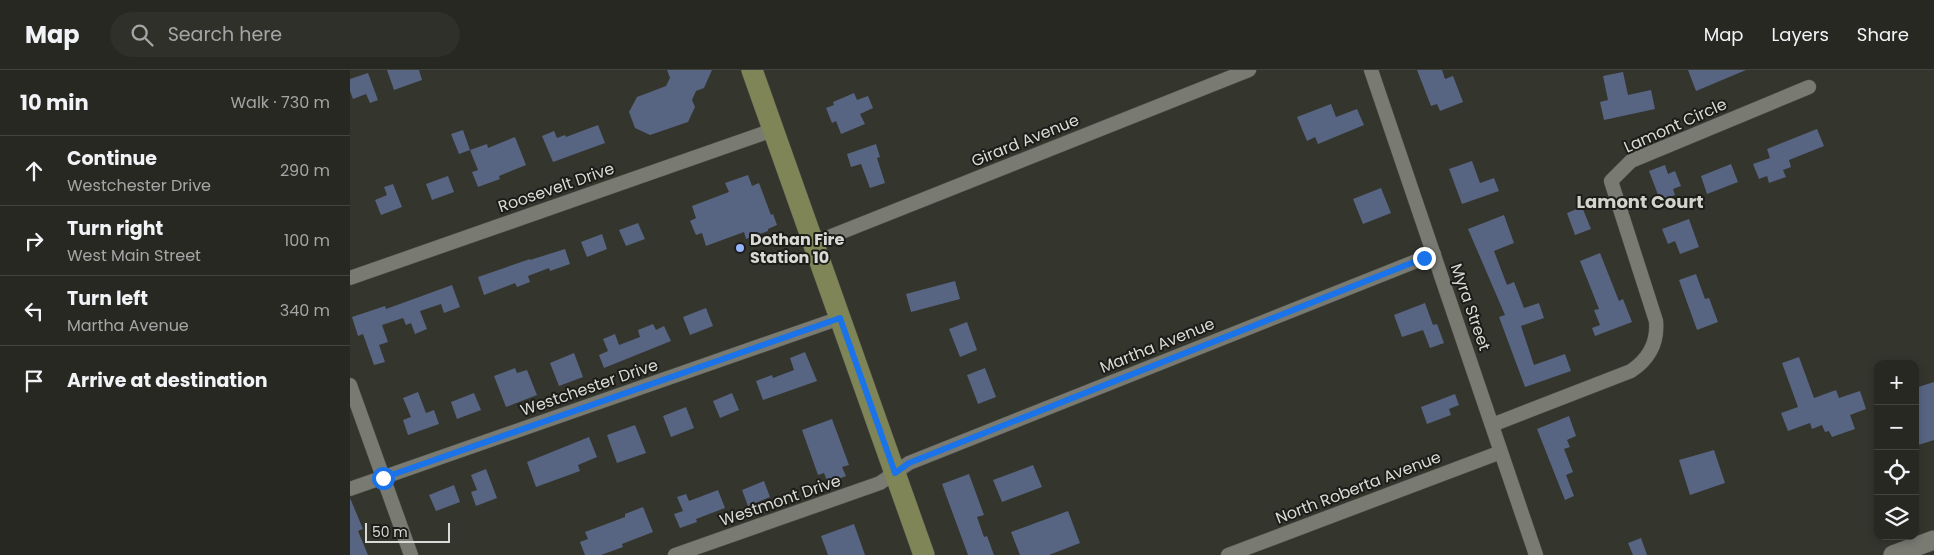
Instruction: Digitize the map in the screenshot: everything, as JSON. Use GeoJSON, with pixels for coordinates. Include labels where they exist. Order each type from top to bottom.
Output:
{"type":"FeatureCollection","features":[{"type":"Feature","properties":{"kind":"main road"},"geometry":{"type":"LineString","coordinates":[[752,70],[924,555]]}},
{"type":"Feature","properties":{"kind":"street","name":"Girard Avenue"},"geometry":{"type":"LineString","coordinates":[[814,243],[1249,70]]}},
{"type":"Feature","properties":{"kind":"street","name":"Myra Street"},"geometry":{"type":"LineString","coordinates":[[1371,70],[1536,555]]}},
{"type":"Feature","properties":{"kind":"street","name":"Lamont Circle"},"geometry":{"type":"LineString","coordinates":[[1492,425],[1631,371],[1643,362],[1652,349],[1656,335],[1654,314],[1612,181],[1631,161],[1809,87]]}},
{"type":"Feature","properties":{"kind":"street","name":"Roosevelt Drive"},"geometry":{"type":"LineString","coordinates":[[350,278],[773,130]]}},
{"type":"Feature","properties":{"kind":"street","name":"Martha Avenue"},"geometry":{"type":"LineString","coordinates":[[895,473],[909,463],[1434,254]]}},
{"type":"Feature","properties":{"kind":"street","name":"Westchester Drive"},"geometry":{"type":"LineString","coordinates":[[350,489],[840,318]]}},
{"type":"Feature","properties":{"kind":"street"},"geometry":{"type":"LineString","coordinates":[[350,384],[411,555]]}},
{"type":"Feature","properties":{"kind":"street","name":"North Roberta Avenue"},"geometry":{"type":"LineString","coordinates":[[1228,555],[1501,452]]}},
{"type":"Feature","properties":{"kind":"street","name":"Westmont Drive"},"geometry":{"type":"LineString","coordinates":[[676,555],[880,483],[895,473]]}},
{"type":"Feature","properties":{"kind":"street"},"geometry":{"type":"LineString","coordinates":[[1899,554],[1934,540]]}},
{"type":"Feature","properties":{"kind":"building"},"geometry":{"type":"Polygon","coordinates":[[[387,70],[419,70],[422,80],[394,90],[387,70]]]}},
{"type":"Feature","properties":{"kind":"building"},"geometry":{"type":"Polygon","coordinates":[[[667,70],[712,70],[704,88],[696,91],[692,100],[695,107],[688,122],[650,135],[635,128],[629,112],[637,97],[666,86],[670,78],[667,70]]]}},
{"type":"Feature","properties":{"kind":"building"},"geometry":{"type":"Polygon","coordinates":[[[1417,70],[1442,70],[1445,79],[1453,76],[1463,102],[1440,111],[1437,104],[1431,106],[1417,70]]]}},
{"type":"Feature","properties":{"kind":"building"},"geometry":{"type":"Polygon","coordinates":[[[1688,70],[1746,70],[1696,91],[1688,70]]]}},
{"type":"Feature","properties":{"kind":"building"},"geometry":{"type":"Polygon","coordinates":[[[1623,72],[1628,95],[1651,90],[1655,109],[1604,120],[1600,102],[1608,100],[1603,76],[1623,72]]]}},
{"type":"Feature","properties":{"kind":"building"},"geometry":{"type":"Polygon","coordinates":[[[368,73],[378,100],[370,103],[366,94],[353,99],[350,91],[350,79],[368,73]]]}},
{"type":"Feature","properties":{"kind":"building"},"geometry":{"type":"Polygon","coordinates":[[[854,93],[857,100],[868,96],[873,108],[860,114],[865,124],[841,134],[836,121],[832,123],[826,108],[834,105],[833,102],[854,93]]]}},
{"type":"Feature","properties":{"kind":"building"},"geometry":{"type":"Polygon","coordinates":[[[1331,104],[1336,117],[1357,109],[1364,125],[1318,144],[1315,137],[1307,141],[1297,117],[1331,104]]]}},
{"type":"Feature","properties":{"kind":"building"},"geometry":{"type":"Polygon","coordinates":[[[598,125],[605,143],[553,162],[542,136],[554,131],[557,138],[565,135],[566,137],[598,125]]]}},
{"type":"Feature","properties":{"kind":"building"},"geometry":{"type":"Polygon","coordinates":[[[1817,129],[1824,146],[1789,160],[1791,167],[1783,170],[1786,177],[1769,183],[1767,176],[1759,179],[1753,164],[1770,158],[1767,149],[1817,129]]]}},
{"type":"Feature","properties":{"kind":"building"},"geometry":{"type":"Polygon","coordinates":[[[463,130],[470,150],[459,154],[451,134],[463,130]]]}},
{"type":"Feature","properties":{"kind":"building"},"geometry":{"type":"Polygon","coordinates":[[[515,137],[526,165],[499,176],[500,179],[478,187],[472,172],[478,170],[470,150],[487,144],[488,148],[515,137]]]}},
{"type":"Feature","properties":{"kind":"building"},"geometry":{"type":"Polygon","coordinates":[[[876,144],[880,157],[877,158],[885,183],[870,188],[861,164],[851,167],[847,154],[876,144]]]}},
{"type":"Feature","properties":{"kind":"building"},"geometry":{"type":"Polygon","coordinates":[[[1472,161],[1480,183],[1494,178],[1499,191],[1462,204],[1449,169],[1472,161]]]}},
{"type":"Feature","properties":{"kind":"building"},"geometry":{"type":"Polygon","coordinates":[[[1731,164],[1738,182],[1707,194],[1701,176],[1731,164]]]}},
{"type":"Feature","properties":{"kind":"building"},"geometry":{"type":"Polygon","coordinates":[[[1665,165],[1668,174],[1675,171],[1681,186],[1673,189],[1675,195],[1660,200],[1649,171],[1665,165]]]}},
{"type":"Feature","properties":{"kind":"building"},"geometry":{"type":"Polygon","coordinates":[[[748,175],[752,186],[759,183],[771,215],[773,214],[777,225],[768,229],[768,231],[746,239],[744,232],[706,246],[702,233],[696,235],[690,221],[696,218],[692,206],[729,192],[725,183],[748,175]]]}},
{"type":"Feature","properties":{"kind":"building"},"geometry":{"type":"Polygon","coordinates":[[[448,176],[454,192],[432,200],[426,184],[448,176]]]}},
{"type":"Feature","properties":{"kind":"building"},"geometry":{"type":"Polygon","coordinates":[[[393,184],[402,207],[381,215],[375,200],[387,195],[384,187],[393,184]]]}},
{"type":"Feature","properties":{"kind":"building"},"geometry":{"type":"Polygon","coordinates":[[[1381,188],[1391,213],[1363,224],[1353,199],[1381,188]]]}},
{"type":"Feature","properties":{"kind":"building"},"geometry":{"type":"Polygon","coordinates":[[[1582,207],[1591,229],[1575,235],[1567,213],[1582,207]]]}},
{"type":"Feature","properties":{"kind":"building"},"geometry":{"type":"Polygon","coordinates":[[[1504,215],[1514,243],[1494,251],[1507,285],[1514,282],[1524,308],[1539,303],[1544,318],[1521,326],[1534,365],[1565,354],[1571,371],[1525,387],[1499,317],[1505,315],[1468,229],[1504,215]]]}},
{"type":"Feature","properties":{"kind":"building"},"geometry":{"type":"Polygon","coordinates":[[[1689,219],[1699,247],[1680,254],[1675,241],[1668,244],[1662,229],[1689,219]]]}},
{"type":"Feature","properties":{"kind":"building"},"geometry":{"type":"Polygon","coordinates":[[[638,223],[645,239],[626,246],[619,230],[638,223]]]}},
{"type":"Feature","properties":{"kind":"building"},"geometry":{"type":"Polygon","coordinates":[[[602,234],[607,249],[587,257],[581,242],[602,234]]]}},
{"type":"Feature","properties":{"kind":"building"},"geometry":{"type":"Polygon","coordinates":[[[565,249],[570,264],[550,271],[549,268],[528,276],[530,282],[517,287],[515,283],[484,295],[478,277],[565,249]]]}},
{"type":"Feature","properties":{"kind":"building"},"geometry":{"type":"Polygon","coordinates":[[[1600,253],[1619,301],[1623,299],[1632,322],[1595,336],[1592,328],[1600,325],[1594,310],[1599,309],[1580,261],[1600,253]]]}},
{"type":"Feature","properties":{"kind":"building"},"geometry":{"type":"Polygon","coordinates":[[[1696,274],[1705,299],[1709,298],[1718,322],[1697,330],[1679,280],[1696,274]]]}},
{"type":"Feature","properties":{"kind":"building"},"geometry":{"type":"Polygon","coordinates":[[[955,281],[960,299],[911,312],[906,294],[955,281]]]}},
{"type":"Feature","properties":{"kind":"building"},"geometry":{"type":"Polygon","coordinates":[[[452,285],[460,307],[444,313],[441,304],[420,311],[427,329],[415,334],[411,323],[406,325],[403,318],[382,325],[388,342],[379,345],[385,362],[374,365],[363,334],[358,336],[352,317],[385,306],[386,309],[452,285]]]}},
{"type":"Feature","properties":{"kind":"building"},"geometry":{"type":"Polygon","coordinates":[[[1425,303],[1433,325],[1437,324],[1444,343],[1430,348],[1423,330],[1402,337],[1394,315],[1425,303]]]}},
{"type":"Feature","properties":{"kind":"building"},"geometry":{"type":"Polygon","coordinates":[[[706,308],[713,326],[690,335],[683,317],[706,308]]]}},
{"type":"Feature","properties":{"kind":"building"},"geometry":{"type":"Polygon","coordinates":[[[967,322],[977,350],[960,357],[949,329],[967,322]]]}},
{"type":"Feature","properties":{"kind":"building"},"geometry":{"type":"Polygon","coordinates":[[[653,324],[656,330],[664,326],[671,341],[604,368],[599,355],[608,351],[603,339],[615,334],[619,345],[640,337],[638,330],[653,324]]]}},
{"type":"Feature","properties":{"kind":"building"},"geometry":{"type":"Polygon","coordinates":[[[805,352],[817,381],[763,400],[756,381],[772,375],[773,378],[794,370],[790,358],[805,352]]]}},
{"type":"Feature","properties":{"kind":"building"},"geometry":{"type":"Polygon","coordinates":[[[574,353],[583,377],[559,386],[550,363],[574,353]]]}},
{"type":"Feature","properties":{"kind":"building"},"geometry":{"type":"Polygon","coordinates":[[[1799,357],[1814,398],[1836,390],[1839,398],[1860,391],[1866,409],[1850,415],[1855,429],[1832,437],[1829,431],[1825,432],[1822,425],[1812,429],[1810,423],[1788,431],[1781,413],[1798,407],[1782,363],[1799,357]]]}},
{"type":"Feature","properties":{"kind":"building"},"geometry":{"type":"Polygon","coordinates":[[[515,368],[517,373],[527,370],[537,395],[506,407],[494,376],[515,368]]]}},
{"type":"Feature","properties":{"kind":"building"},"geometry":{"type":"Polygon","coordinates":[[[985,368],[996,397],[978,404],[967,375],[985,368]]]}},
{"type":"Feature","properties":{"kind":"building"},"geometry":{"type":"Polygon","coordinates":[[[1934,382],[1934,440],[1919,445],[1919,405],[1919,387],[1934,382]]]}},
{"type":"Feature","properties":{"kind":"building"},"geometry":{"type":"Polygon","coordinates":[[[418,392],[426,413],[434,410],[439,424],[408,435],[403,420],[411,417],[403,398],[418,392]]]}},
{"type":"Feature","properties":{"kind":"building"},"geometry":{"type":"Polygon","coordinates":[[[474,393],[481,410],[457,419],[451,402],[474,393]]]}},
{"type":"Feature","properties":{"kind":"building"},"geometry":{"type":"Polygon","coordinates":[[[732,393],[739,410],[720,418],[713,401],[732,393]]]}},
{"type":"Feature","properties":{"kind":"building"},"geometry":{"type":"Polygon","coordinates":[[[1455,394],[1459,405],[1449,409],[1451,415],[1427,424],[1421,407],[1455,394]]]}},
{"type":"Feature","properties":{"kind":"building"},"geometry":{"type":"Polygon","coordinates":[[[686,407],[694,428],[671,437],[663,416],[686,407]]]}},
{"type":"Feature","properties":{"kind":"building"},"geometry":{"type":"Polygon","coordinates":[[[1569,416],[1576,436],[1567,440],[1570,447],[1564,449],[1573,472],[1566,475],[1574,496],[1565,500],[1537,429],[1569,416]]]}},
{"type":"Feature","properties":{"kind":"building"},"geometry":{"type":"Polygon","coordinates":[[[832,419],[849,465],[842,467],[846,476],[828,483],[824,473],[818,475],[802,430],[832,419]]]}},
{"type":"Feature","properties":{"kind":"building"},"geometry":{"type":"Polygon","coordinates":[[[635,425],[646,453],[617,463],[607,435],[635,425]]]}},
{"type":"Feature","properties":{"kind":"building"},"geometry":{"type":"Polygon","coordinates":[[[589,437],[597,457],[578,465],[580,471],[536,487],[527,462],[589,437]]]}},
{"type":"Feature","properties":{"kind":"building"},"geometry":{"type":"Polygon","coordinates":[[[1714,450],[1725,483],[1690,495],[1679,460],[1714,450]]]}},
{"type":"Feature","properties":{"kind":"building"},"geometry":{"type":"Polygon","coordinates":[[[1033,465],[1042,487],[1002,502],[993,480],[1033,465]]]}},
{"type":"Feature","properties":{"kind":"building"},"geometry":{"type":"Polygon","coordinates":[[[486,469],[497,498],[476,506],[471,492],[477,490],[471,475],[486,469]]]}},
{"type":"Feature","properties":{"kind":"building"},"geometry":{"type":"Polygon","coordinates":[[[969,474],[984,515],[977,517],[984,537],[987,536],[994,555],[968,555],[942,484],[969,474]]]}},
{"type":"Feature","properties":{"kind":"building"},"geometry":{"type":"Polygon","coordinates":[[[764,481],[770,497],[748,506],[742,490],[764,481]]]}},
{"type":"Feature","properties":{"kind":"building"},"geometry":{"type":"Polygon","coordinates":[[[454,485],[460,502],[436,511],[429,495],[454,485]]]}},
{"type":"Feature","properties":{"kind":"building"},"geometry":{"type":"Polygon","coordinates":[[[718,490],[725,508],[696,519],[697,522],[680,528],[674,514],[683,511],[677,497],[686,494],[689,501],[718,490]]]}},
{"type":"Feature","properties":{"kind":"building"},"geometry":{"type":"Polygon","coordinates":[[[350,498],[363,529],[358,531],[368,555],[350,555],[350,498]]]}},
{"type":"Feature","properties":{"kind":"building"},"geometry":{"type":"Polygon","coordinates":[[[643,507],[653,532],[622,544],[623,547],[601,555],[585,555],[580,542],[588,539],[585,532],[625,517],[625,514],[643,507]]]}},
{"type":"Feature","properties":{"kind":"building"},"geometry":{"type":"Polygon","coordinates":[[[1068,511],[1080,543],[1049,555],[1020,555],[1011,532],[1068,511]]]}},
{"type":"Feature","properties":{"kind":"building"},"geometry":{"type":"Polygon","coordinates":[[[854,524],[865,555],[828,555],[821,536],[854,524]]]}},
{"type":"Feature","properties":{"kind":"building"},"geometry":{"type":"Polygon","coordinates":[[[1641,538],[1647,555],[1633,555],[1628,543],[1641,538]]]}},
{"type":"Feature","properties":{"kind":"place","name":"Dothan Fire Station 10"},"geometry":{"type":"Point","coordinates":[740,248]}},
{"type":"Feature","properties":{"kind":"district","name":"Lamont Court"},"geometry":{"type":"Point","coordinates":[1640,202]}},
{"type":"Feature","properties":{"kind":"route"},"geometry":{"type":"LineString","coordinates":[[383,478],[840,318],[895,473],[909,463],[1424,258]]}}]}
